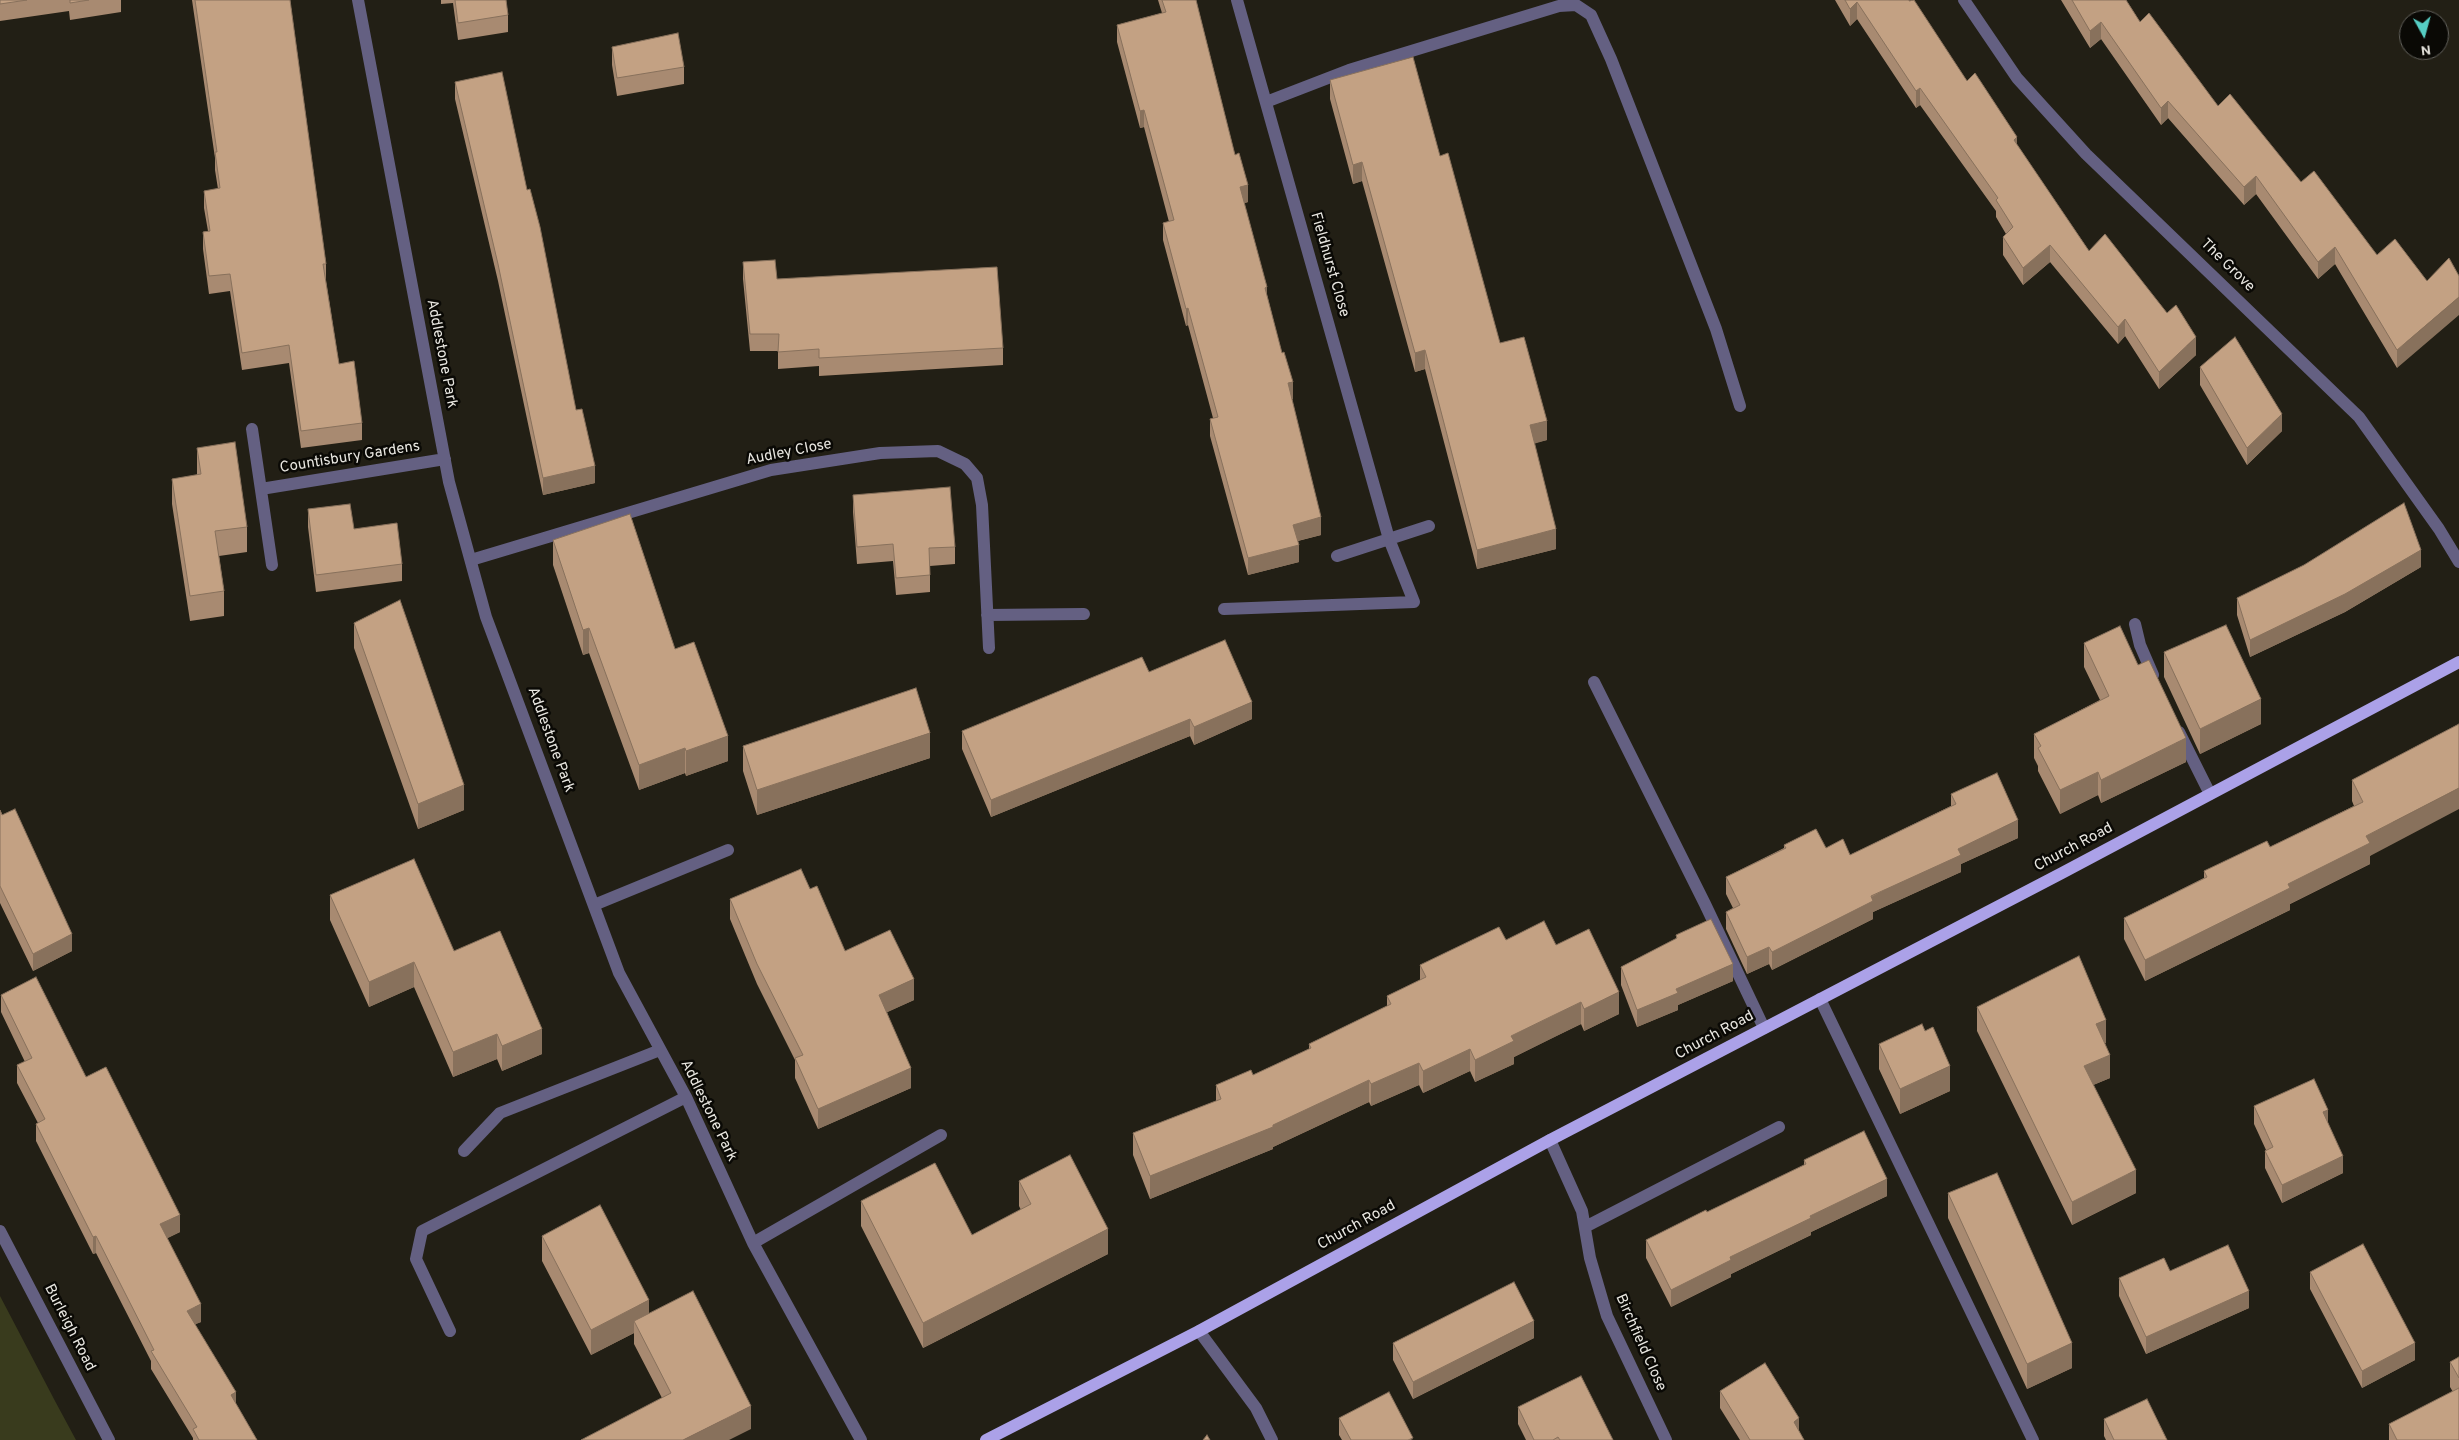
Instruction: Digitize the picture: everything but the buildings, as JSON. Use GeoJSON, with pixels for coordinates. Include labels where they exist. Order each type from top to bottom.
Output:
{"type":"FeatureCollection","features":[{"type":"Feature","properties":{"kind":"main road","name":"Church Road"},"geometry":{"type":"LineString","coordinates":[[986,1440],[1199,1331],[1550,1140],[2459,662]]}},
{"type":"Feature","properties":{"kind":"street","name":"Addlestone Park"},"geometry":{"type":"LineString","coordinates":[[358,0],[445,459],[486,617],[619,972],[686,1097],[752,1243],[861,1440]]}},
{"type":"Feature","properties":{"kind":"street","name":"Fieldhurst Close"},"geometry":{"type":"LineString","coordinates":[[1224,609],[1414,602],[1389,539],[1237,0]]}},
{"type":"Feature","properties":{"kind":"street","name":"The Grove"},"geometry":{"type":"LineString","coordinates":[[1964,0],[2017,78],[2086,154],[2360,417],[2439,529],[2459,562]]}},
{"type":"Feature","properties":{"kind":"street"},"geometry":{"type":"LineString","coordinates":[[1266,102],[1349,70],[1559,6],[1576,5],[1591,15],[1611,59],[1716,329],[1740,406]]}},
{"type":"Feature","properties":{"kind":"street","name":"Countisbury Gardens"},"geometry":{"type":"LineString","coordinates":[[252,429],[272,565]]}},
{"type":"Feature","properties":{"kind":"street","name":"Audley Close"},"geometry":{"type":"LineString","coordinates":[[471,560],[771,470],[880,453],[938,451],[965,464],[977,478],[982,505],[989,648]]}},
{"type":"Feature","properties":{"kind":"street","name":"Countisbury Gardens"},"geometry":{"type":"LineString","coordinates":[[261,490],[445,459]]}},
{"type":"Feature","properties":{"kind":"street"},"geometry":{"type":"LineString","coordinates":[[1338,556],[1429,526]]}},
{"type":"Feature","properties":{"kind":"street"},"geometry":{"type":"LineString","coordinates":[[987,615],[1084,614]]}},
{"type":"Feature","properties":{"kind":"street"},"geometry":{"type":"LineString","coordinates":[[2135,624],[2140,646],[2160,689]]}},
{"type":"Feature","properties":{"kind":"street"},"geometry":{"type":"LineString","coordinates":[[1594,682],[1705,904],[1764,1028]]}},
{"type":"Feature","properties":{"kind":"street"},"geometry":{"type":"LineString","coordinates":[[2176,723],[2210,794]]}},
{"type":"Feature","properties":{"kind":"street"},"geometry":{"type":"LineString","coordinates":[[594,905],[728,850]]}},
{"type":"Feature","properties":{"kind":"street"},"geometry":{"type":"LineString","coordinates":[[1820,999],[2033,1440]]}},
{"type":"Feature","properties":{"kind":"street"},"geometry":{"type":"LineString","coordinates":[[464,1151],[500,1113],[660,1050]]}},
{"type":"Feature","properties":{"kind":"street"},"geometry":{"type":"LineString","coordinates":[[450,1330],[416,1259],[422,1231],[686,1097]]}},
{"type":"Feature","properties":{"kind":"street"},"geometry":{"type":"LineString","coordinates":[[1585,1227],[1779,1127]]}},
{"type":"Feature","properties":{"kind":"street"},"geometry":{"type":"LineString","coordinates":[[752,1243],[941,1135]]}},
{"type":"Feature","properties":{"kind":"street","name":"Birchfield Close"},"geometry":{"type":"LineString","coordinates":[[1550,1140],[1582,1211],[1590,1258],[1607,1316],[1666,1440]]}},
{"type":"Feature","properties":{"kind":"street","name":"Burleigh Road"},"geometry":{"type":"LineString","coordinates":[[0,1230],[109,1440]]}},
{"type":"Feature","properties":{"kind":"street"},"geometry":{"type":"LineString","coordinates":[[1199,1331],[1256,1408],[1272,1440]]}},
{"type":"Feature","properties":{"kind":"green space"},"geometry":{"type":"Polygon","coordinates":[[[0,1296],[55,1401],[76,1440],[0,1440],[0,1296]]]}}]}
